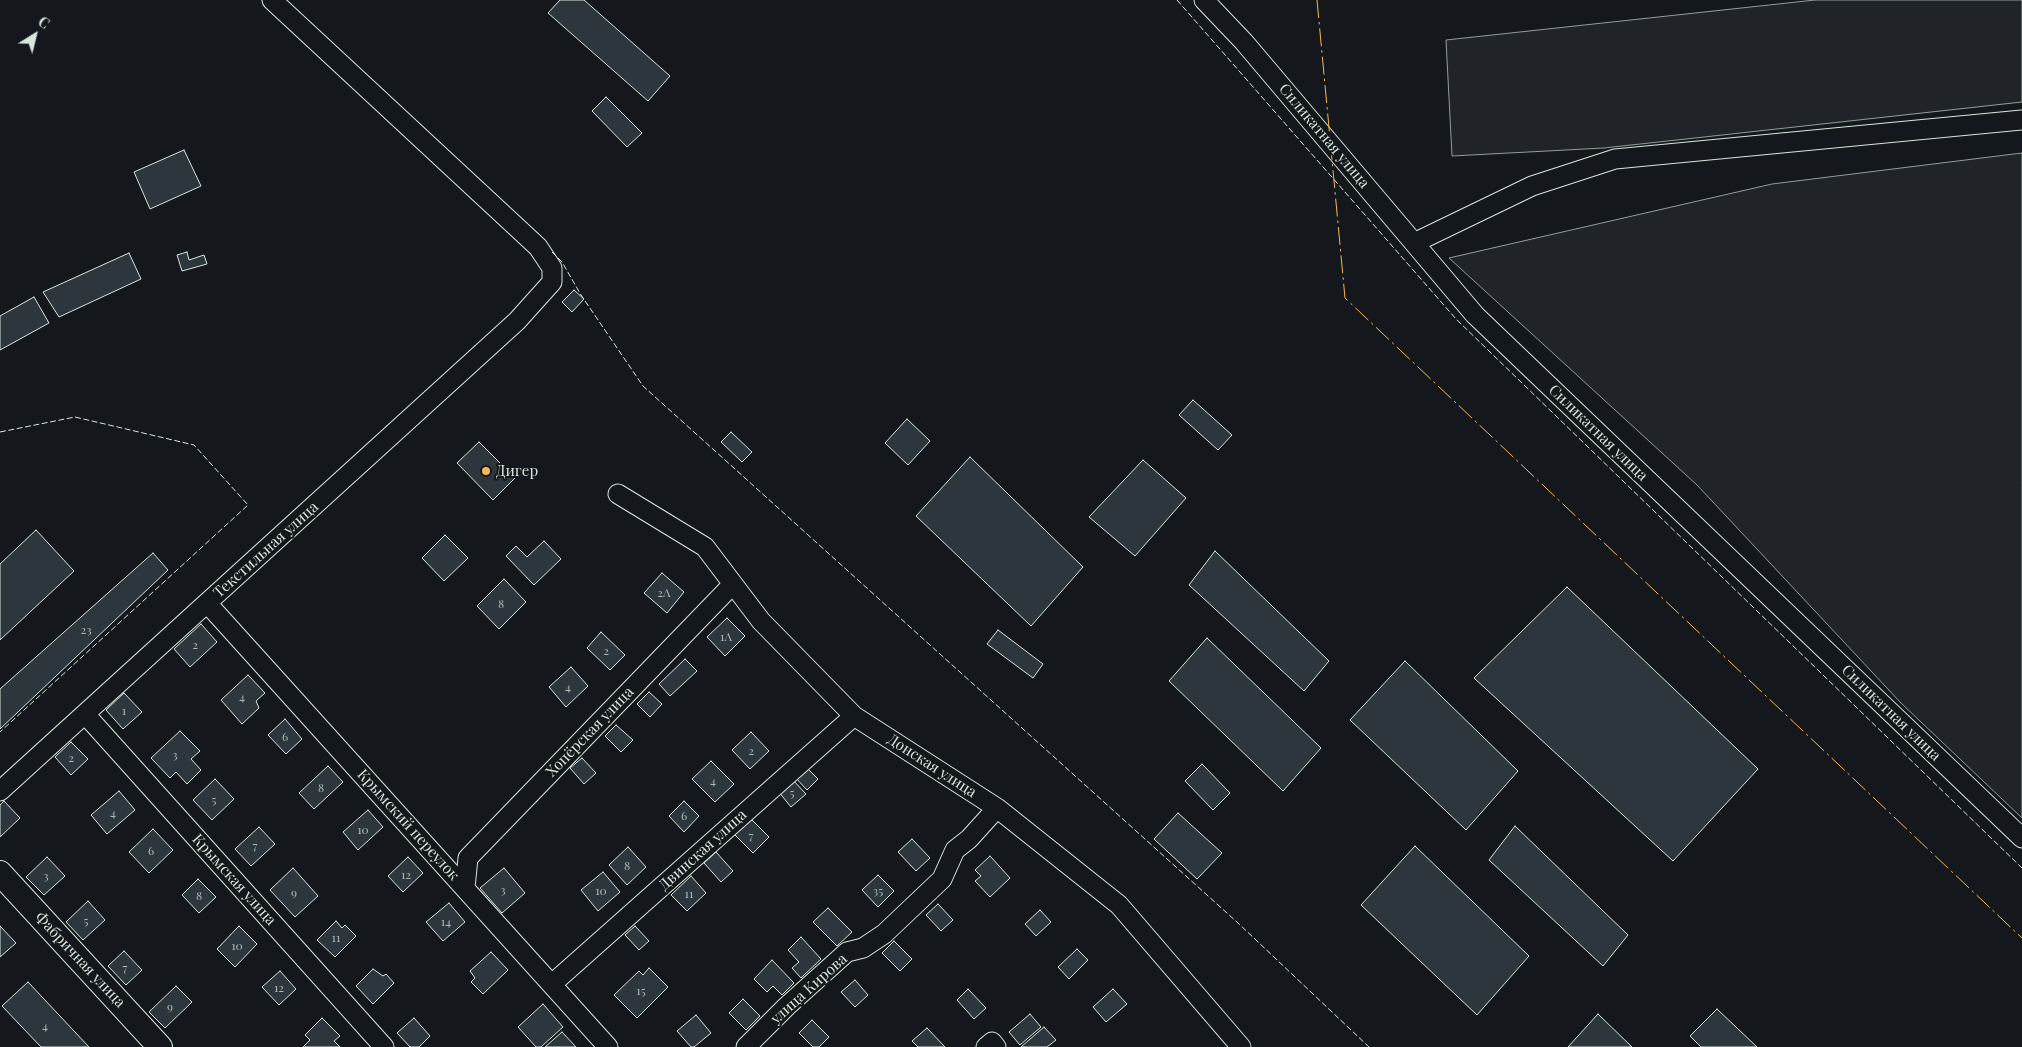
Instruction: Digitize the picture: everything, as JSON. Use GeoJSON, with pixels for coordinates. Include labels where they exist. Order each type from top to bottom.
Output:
{"type":"FeatureCollection","features":[{"type":"Feature","properties":{"kind":"main road","name":"Фабричная улица"},"geometry":{"type":"LineString","coordinates":[[0,873],[160,1047]]}},
{"type":"Feature","properties":{"kind":"street","name":"Текстильная улица"},"geometry":{"type":"LineString","coordinates":[[0,791],[504,332],[552,282],[552,268],[538,248],[272,0]]}},
{"type":"Feature","properties":{"kind":"street","name":"Силикатная улица"},"geometry":{"type":"LineString","coordinates":[[1204,0],[1238,35],[1475,315],[2022,838]]}},
{"type":"Feature","properties":{"kind":"street"},"geometry":{"type":"LineString","coordinates":[[1414,243],[1532,186],[1615,159],[2022,120]]}},
{"type":"Feature","properties":{"kind":"street","name":"Донская улица"},"geometry":{"type":"LineString","coordinates":[[618,494],[705,547],[761,621],[854,716],[997,808],[1119,905],[1240,1047]]}},
{"type":"Feature","properties":{"kind":"street","name":"Хопёрская улица"},"geometry":{"type":"LineString","coordinates":[[465,888],[468,858],[733,584]]}},
{"type":"Feature","properties":{"kind":"street","name":"Крымский переулок"},"geometry":{"type":"LineString","coordinates":[[207,603],[608,1047]]}},
{"type":"Feature","properties":{"kind":"street","name":"Крымская улица"},"geometry":{"type":"LineString","coordinates":[[85,714],[384,1047]]}},
{"type":"Feature","properties":{"kind":"street","name":"Двинская улица"},"geometry":{"type":"LineString","coordinates":[[552,984],[854,716]]}},
{"type":"Feature","properties":{"kind":"street","name":"улица Кирова"},"geometry":{"type":"LineString","coordinates":[[746,1047],[787,1006],[847,952],[863,948],[884,934],[942,879],[955,850],[997,808]]}},
{"type":"Feature","properties":{"kind":"street"},"geometry":{"type":"LineString","coordinates":[[986,1047],[992,1042],[996,1047]]}},
{"type":"Feature","properties":{"kind":"shaded area"},"geometry":{"type":"Polygon","coordinates":[[[1815,0],[2022,0],[2022,102],[1604,148],[1452,156],[1446,40],[1815,0]]]}},
{"type":"Feature","properties":{"kind":"shaded area"},"geometry":{"type":"Polygon","coordinates":[[[2022,153],[2022,818],[1901,703],[1697,485],[1449,258],[1772,184],[2022,153]]]}},
{"type":"Feature","properties":{"kind":"building"},"geometry":{"type":"Polygon","coordinates":[[[560,0],[584,0],[670,76],[648,101],[548,13],[560,0]]]}},
{"type":"Feature","properties":{"kind":"building"},"geometry":{"type":"Polygon","coordinates":[[[606,97],[642,133],[627,147],[592,111],[606,97]]]}},
{"type":"Feature","properties":{"kind":"building"},"geometry":{"type":"Polygon","coordinates":[[[184,150],[201,186],[150,209],[134,172],[184,150]]]}},
{"type":"Feature","properties":{"kind":"building"},"geometry":{"type":"Polygon","coordinates":[[[187,252],[189,260],[204,255],[207,264],[182,271],[177,255],[187,252]]]}},
{"type":"Feature","properties":{"kind":"building"},"geometry":{"type":"Polygon","coordinates":[[[129,253],[141,279],[59,317],[43,292],[129,253]]]}},
{"type":"Feature","properties":{"kind":"building"},"geometry":{"type":"Polygon","coordinates":[[[574,290],[584,299],[572,312],[562,302],[574,290]]]}},
{"type":"Feature","properties":{"kind":"building"},"geometry":{"type":"Polygon","coordinates":[[[34,297],[49,323],[0,350],[0,316],[34,297]]]}},
{"type":"Feature","properties":{"kind":"building"},"geometry":{"type":"Polygon","coordinates":[[[1193,400],[1232,435],[1218,450],[1179,415],[1193,400]]]}},
{"type":"Feature","properties":{"kind":"building"},"geometry":{"type":"Polygon","coordinates":[[[907,419],[930,441],[908,465],[885,443],[907,419]]]}},
{"type":"Feature","properties":{"kind":"building"},"geometry":{"type":"Polygon","coordinates":[[[731,432],[752,452],[742,462],[721,442],[731,432]]]}},
{"type":"Feature","properties":{"kind":"building","name":"Дигер"},"geometry":{"type":"Polygon","coordinates":[[[479,442],[515,478],[493,500],[457,463],[479,442]]]}},
{"type":"Feature","properties":{"kind":"building"},"geometry":{"type":"Polygon","coordinates":[[[970,457],[1083,567],[1031,626],[916,516],[970,457]]]}},
{"type":"Feature","properties":{"kind":"building"},"geometry":{"type":"Polygon","coordinates":[[[1143,460],[1186,498],[1135,556],[1089,517],[1143,460]]]}},
{"type":"Feature","properties":{"kind":"building"},"geometry":{"type":"Polygon","coordinates":[[[36,530],[74,571],[0,640],[0,564],[36,530]]]}},
{"type":"Feature","properties":{"kind":"building"},"geometry":{"type":"Polygon","coordinates":[[[445,535],[468,558],[444,581],[422,558],[445,535]]]}},
{"type":"Feature","properties":{"kind":"building"},"geometry":{"type":"Polygon","coordinates":[[[544,541],[561,559],[534,585],[506,556],[516,546],[527,557],[544,541]]]}},
{"type":"Feature","properties":{"kind":"building"},"geometry":{"type":"Polygon","coordinates":[[[1215,551],[1329,661],[1304,691],[1189,585],[1215,551]]]}},
{"type":"Feature","properties":{"kind":"building"},"geometry":{"type":"Polygon","coordinates":[[[153,553],[168,570],[0,729],[0,689],[153,553]]]}},
{"type":"Feature","properties":{"kind":"building"},"geometry":{"type":"Polygon","coordinates":[[[662,573],[684,592],[667,613],[644,593],[662,573]]]}},
{"type":"Feature","properties":{"kind":"building"},"geometry":{"type":"Polygon","coordinates":[[[504,579],[526,602],[499,629],[477,606],[504,579]]]}},
{"type":"Feature","properties":{"kind":"building"},"geometry":{"type":"Polygon","coordinates":[[[1567,587],[1758,769],[1673,861],[1474,678],[1567,587]]]}},
{"type":"Feature","properties":{"kind":"building"},"geometry":{"type":"Polygon","coordinates":[[[727,618],[745,636],[725,656],[707,637],[727,618]]]}},
{"type":"Feature","properties":{"kind":"building"},"geometry":{"type":"Polygon","coordinates":[[[201,624],[217,642],[190,667],[174,649],[201,624]]]}},
{"type":"Feature","properties":{"kind":"building"},"geometry":{"type":"Polygon","coordinates":[[[998,630],[1043,664],[1033,678],[987,644],[998,630]]]}},
{"type":"Feature","properties":{"kind":"building"},"geometry":{"type":"Polygon","coordinates":[[[601,632],[625,655],[610,670],[587,648],[601,632]]]}},
{"type":"Feature","properties":{"kind":"building"},"geometry":{"type":"Polygon","coordinates":[[[1207,638],[1321,748],[1283,791],[1169,681],[1207,638]]]}},
{"type":"Feature","properties":{"kind":"building"},"geometry":{"type":"Polygon","coordinates":[[[685,659],[697,671],[670,696],[659,684],[685,659]]]}},
{"type":"Feature","properties":{"kind":"building"},"geometry":{"type":"Polygon","coordinates":[[[1405,661],[1518,771],[1466,830],[1350,720],[1405,661]]]}},
{"type":"Feature","properties":{"kind":"building"},"geometry":{"type":"Polygon","coordinates":[[[571,667],[588,686],[566,707],[549,687],[571,667]]]}},
{"type":"Feature","properties":{"kind":"building"},"geometry":{"type":"Polygon","coordinates":[[[248,675],[265,693],[256,701],[259,708],[242,724],[221,700],[248,675]]]}},
{"type":"Feature","properties":{"kind":"building"},"geometry":{"type":"Polygon","coordinates":[[[649,692],[662,704],[650,717],[637,704],[649,692]]]}},
{"type":"Feature","properties":{"kind":"building"},"geometry":{"type":"Polygon","coordinates":[[[124,693],[142,712],[123,729],[106,710],[124,693]]]}},
{"type":"Feature","properties":{"kind":"building"},"geometry":{"type":"Polygon","coordinates":[[[285,719],[302,739],[286,754],[268,735],[285,719]]]}},
{"type":"Feature","properties":{"kind":"building"},"geometry":{"type":"Polygon","coordinates":[[[616,725],[633,740],[621,752],[605,736],[616,725]]]}},
{"type":"Feature","properties":{"kind":"building"},"geometry":{"type":"Polygon","coordinates":[[[180,731],[200,751],[191,759],[201,770],[187,784],[176,772],[170,778],[151,758],[180,731]]]}},
{"type":"Feature","properties":{"kind":"building"},"geometry":{"type":"Polygon","coordinates":[[[751,732],[769,751],[750,769],[732,750],[751,732]]]}},
{"type":"Feature","properties":{"kind":"building"},"geometry":{"type":"Polygon","coordinates":[[[71,742],[88,759],[71,775],[55,757],[71,742]]]}},
{"type":"Feature","properties":{"kind":"building"},"geometry":{"type":"Polygon","coordinates":[[[582,758],[596,773],[584,784],[570,768],[582,758]]]}},
{"type":"Feature","properties":{"kind":"building"},"geometry":{"type":"Polygon","coordinates":[[[711,761],[734,784],[715,802],[692,779],[711,761]]]}},
{"type":"Feature","properties":{"kind":"building"},"geometry":{"type":"Polygon","coordinates":[[[1202,764],[1230,793],[1213,810],[1185,781],[1202,764]]]}},
{"type":"Feature","properties":{"kind":"building"},"geometry":{"type":"Polygon","coordinates":[[[328,766],[343,782],[314,809],[299,793],[328,766]]]}},
{"type":"Feature","properties":{"kind":"building"},"geometry":{"type":"Polygon","coordinates":[[[805,766],[818,779],[807,790],[794,776],[805,766]]]}},
{"type":"Feature","properties":{"kind":"building"},"geometry":{"type":"Polygon","coordinates":[[[215,779],[234,799],[212,820],[193,800],[215,779]]]}},
{"type":"Feature","properties":{"kind":"building"},"geometry":{"type":"Polygon","coordinates":[[[792,779],[806,794],[791,807],[778,791],[792,779]]]}},
{"type":"Feature","properties":{"kind":"building"},"geometry":{"type":"Polygon","coordinates":[[[119,791],[135,810],[107,834],[91,815],[119,791]]]}},
{"type":"Feature","properties":{"kind":"building"},"geometry":{"type":"Polygon","coordinates":[[[4,801],[20,818],[0,837],[0,805],[4,801]]]}},
{"type":"Feature","properties":{"kind":"building"},"geometry":{"type":"Polygon","coordinates":[[[684,801],[699,816],[684,832],[669,816],[684,801]]]}},
{"type":"Feature","properties":{"kind":"building"},"geometry":{"type":"Polygon","coordinates":[[[368,810],[383,827],[358,850],[343,832],[368,810]]]}},
{"type":"Feature","properties":{"kind":"building"},"geometry":{"type":"Polygon","coordinates":[[[1178,813],[1222,853],[1197,879],[1154,839],[1178,813]]]}},
{"type":"Feature","properties":{"kind":"building"},"geometry":{"type":"Polygon","coordinates":[[[750,818],[769,837],[753,853],[734,834],[750,818]]]}},
{"type":"Feature","properties":{"kind":"building"},"geometry":{"type":"Polygon","coordinates":[[[1515,826],[1628,935],[1603,966],[1489,860],[1515,826]]]}},
{"type":"Feature","properties":{"kind":"building"},"geometry":{"type":"Polygon","coordinates":[[[259,827],[275,844],[251,866],[235,849],[259,827]]]}},
{"type":"Feature","properties":{"kind":"building"},"geometry":{"type":"Polygon","coordinates":[[[153,829],[173,850],[149,873],[129,852],[153,829]]]}},
{"type":"Feature","properties":{"kind":"building"},"geometry":{"type":"Polygon","coordinates":[[[912,839],[930,858],[916,871],[898,852],[912,839]]]}},
{"type":"Feature","properties":{"kind":"building"},"geometry":{"type":"Polygon","coordinates":[[[1415,846],[1529,956],[1477,1015],[1361,905],[1415,846]]]}},
{"type":"Feature","properties":{"kind":"building"},"geometry":{"type":"Polygon","coordinates":[[[628,847],[646,867],[627,885],[609,865],[628,847]]]}},
{"type":"Feature","properties":{"kind":"building"},"geometry":{"type":"Polygon","coordinates":[[[716,852],[733,871],[721,882],[704,863],[716,852]]]}},
{"type":"Feature","properties":{"kind":"building"},"geometry":{"type":"Polygon","coordinates":[[[990,856],[1010,878],[990,897],[975,881],[981,876],[975,870],[990,856]]]}},
{"type":"Feature","properties":{"kind":"building"},"geometry":{"type":"Polygon","coordinates":[[[47,857],[65,876],[44,895],[26,877],[47,857]]]}},
{"type":"Feature","properties":{"kind":"building"},"geometry":{"type":"Polygon","coordinates":[[[408,857],[423,873],[403,892],[388,876],[408,857]]]}},
{"type":"Feature","properties":{"kind":"building"},"geometry":{"type":"Polygon","coordinates":[[[293,868],[318,896],[295,917],[270,890],[293,868]]]}},
{"type":"Feature","properties":{"kind":"building"},"geometry":{"type":"Polygon","coordinates":[[[504,868],[525,893],[502,913],[480,888],[504,868]]]}},
{"type":"Feature","properties":{"kind":"building"},"geometry":{"type":"Polygon","coordinates":[[[603,872],[620,892],[598,911],[581,890],[603,872]]]}},
{"type":"Feature","properties":{"kind":"building"},"geometry":{"type":"Polygon","coordinates":[[[878,875],[894,891],[878,907],[862,890],[878,875]]]}},
{"type":"Feature","properties":{"kind":"building"},"geometry":{"type":"Polygon","coordinates":[[[691,876],[706,893],[687,911],[671,895],[691,876]]]}},
{"type":"Feature","properties":{"kind":"building"},"geometry":{"type":"Polygon","coordinates":[[[198,879],[216,897],[199,913],[182,895],[198,879]]]}},
{"type":"Feature","properties":{"kind":"building"},"geometry":{"type":"Polygon","coordinates":[[[88,901],[105,920],[83,940],[66,922],[88,901]]]}},
{"type":"Feature","properties":{"kind":"building"},"geometry":{"type":"Polygon","coordinates":[[[449,903],[465,922],[443,941],[426,922],[449,903]]]}},
{"type":"Feature","properties":{"kind":"building"},"geometry":{"type":"Polygon","coordinates":[[[938,904],[953,920],[941,931],[926,915],[938,904]]]}},
{"type":"Feature","properties":{"kind":"building"},"geometry":{"type":"Polygon","coordinates":[[[828,908],[852,932],[837,946],[813,922],[828,908]]]}},
{"type":"Feature","properties":{"kind":"building"},"geometry":{"type":"Polygon","coordinates":[[[1040,910],[1051,922],[1036,936],[1025,924],[1040,910]]]}},
{"type":"Feature","properties":{"kind":"building"},"geometry":{"type":"Polygon","coordinates":[[[336,921],[342,928],[345,925],[356,936],[335,957],[317,940],[336,921]]]}},
{"type":"Feature","properties":{"kind":"building"},"geometry":{"type":"Polygon","coordinates":[[[0,926],[16,943],[0,957],[0,926]]]}},
{"type":"Feature","properties":{"kind":"building"},"geometry":{"type":"Polygon","coordinates":[[[239,926],[257,944],[235,967],[217,949],[239,926]]]}},
{"type":"Feature","properties":{"kind":"building"},"geometry":{"type":"Polygon","coordinates":[[[635,926],[649,941],[639,950],[625,935],[635,926]]]}},
{"type":"Feature","properties":{"kind":"building"},"geometry":{"type":"Polygon","coordinates":[[[801,937],[821,959],[801,978],[792,968],[799,962],[788,950],[801,937]]]}},
{"type":"Feature","properties":{"kind":"building"},"geometry":{"type":"Polygon","coordinates":[[[894,941],[912,959],[900,971],[882,953],[894,941]]]}},
{"type":"Feature","properties":{"kind":"building"},"geometry":{"type":"Polygon","coordinates":[[[1077,949],[1088,960],[1069,979],[1058,967],[1077,949]]]}},
{"type":"Feature","properties":{"kind":"building"},"geometry":{"type":"Polygon","coordinates":[[[124,951],[142,970],[126,985],[108,966],[124,951]]]}},
{"type":"Feature","properties":{"kind":"building"},"geometry":{"type":"Polygon","coordinates":[[[491,952],[508,970],[483,994],[471,982],[475,978],[470,971],[491,952]]]}},
{"type":"Feature","properties":{"kind":"building"},"geometry":{"type":"Polygon","coordinates":[[[772,960],[794,983],[782,995],[773,986],[767,992],[754,979],[772,960]]]}},
{"type":"Feature","properties":{"kind":"building"},"geometry":{"type":"Polygon","coordinates":[[[649,968],[668,987],[637,1018],[614,995],[639,971],[643,975],[649,968]]]}},
{"type":"Feature","properties":{"kind":"building"},"geometry":{"type":"Polygon","coordinates":[[[373,969],[383,976],[386,974],[394,983],[373,1004],[356,986],[373,969]]]}},
{"type":"Feature","properties":{"kind":"building"},"geometry":{"type":"Polygon","coordinates":[[[280,971],[296,989],[279,1005],[262,987],[280,971]]]}},
{"type":"Feature","properties":{"kind":"building"},"geometry":{"type":"Polygon","coordinates":[[[855,980],[868,995],[855,1007],[841,992],[855,980]]]}},
{"type":"Feature","properties":{"kind":"building"},"geometry":{"type":"Polygon","coordinates":[[[28,982],[89,1047],[41,1047],[2,1006],[28,982]]]}},
{"type":"Feature","properties":{"kind":"building"},"geometry":{"type":"Polygon","coordinates":[[[176,986],[192,1002],[165,1028],[149,1012],[176,986]]]}},
{"type":"Feature","properties":{"kind":"building"},"geometry":{"type":"Polygon","coordinates":[[[968,989],[986,1008],[974,1019],[957,1000],[968,989]]]}},
{"type":"Feature","properties":{"kind":"building"},"geometry":{"type":"Polygon","coordinates":[[[1113,989],[1127,1004],[1106,1022],[1093,1007],[1113,989]]]}},
{"type":"Feature","properties":{"kind":"building"},"geometry":{"type":"Polygon","coordinates":[[[743,999],[760,1016],[746,1030],[729,1013],[743,999]]]}},
{"type":"Feature","properties":{"kind":"building"},"geometry":{"type":"Polygon","coordinates":[[[543,1004],[563,1027],[541,1047],[536,1047],[518,1027],[543,1004]]]}},
{"type":"Feature","properties":{"kind":"building"},"geometry":{"type":"Polygon","coordinates":[[[1717,1009],[1757,1047],[1701,1047],[1690,1036],[1717,1009]]]}},
{"type":"Feature","properties":{"kind":"building"},"geometry":{"type":"Polygon","coordinates":[[[1030,1014],[1041,1027],[1020,1045],[1009,1032],[1030,1014]]]}},
{"type":"Feature","properties":{"kind":"building"},"geometry":{"type":"Polygon","coordinates":[[[1598,1014],[1632,1047],[1568,1047],[1598,1014]]]}},
{"type":"Feature","properties":{"kind":"building"},"geometry":{"type":"Polygon","coordinates":[[[696,1015],[711,1033],[694,1047],[691,1047],[677,1031],[696,1015]]]}},
{"type":"Feature","properties":{"kind":"building"},"geometry":{"type":"Polygon","coordinates":[[[322,1018],[340,1036],[334,1041],[340,1047],[303,1047],[310,1040],[305,1035],[322,1018]]]}},
{"type":"Feature","properties":{"kind":"building"},"geometry":{"type":"Polygon","coordinates":[[[414,1018],[430,1036],[419,1047],[410,1047],[397,1033],[414,1018]]]}},
{"type":"Feature","properties":{"kind":"building"},"geometry":{"type":"Polygon","coordinates":[[[812,1020],[829,1037],[819,1047],[813,1047],[799,1033],[812,1020]]]}},
{"type":"Feature","properties":{"kind":"building"},"geometry":{"type":"Polygon","coordinates":[[[1044,1027],[1056,1040],[1047,1047],[1021,1047],[1044,1027]]]}},
{"type":"Feature","properties":{"kind":"building"},"geometry":{"type":"Polygon","coordinates":[[[927,1028],[945,1047],[918,1047],[912,1041],[927,1028]]]}},
{"type":"Feature","properties":{"kind":"building"},"geometry":{"type":"Polygon","coordinates":[[[562,1032],[576,1047],[545,1047],[562,1032]]]}},
{"type":"Feature","properties":{"kind":"fence"},"geometry":{"type":"LineString","coordinates":[[1177,0],[1456,319],[2022,868]]}},
{"type":"Feature","properties":{"kind":"fence"},"geometry":{"type":"LineString","coordinates":[[552,252],[562,262],[581,295],[643,386],[1238,923],[1369,1047]]}},
{"type":"Feature","properties":{"kind":"fence"},"geometry":{"type":"LineString","coordinates":[[0,432],[75,417],[194,445],[248,505],[0,732]]}},
{"type":"Feature","properties":{"kind":"power"},"geometry":{"type":"LineString","coordinates":[[1317,0],[1345,298],[2022,938]]}},
{"type":"Feature","properties":{"kind":"place","name":"Дигер"},"geometry":{"type":"Point","coordinates":[486,471]}}]}
